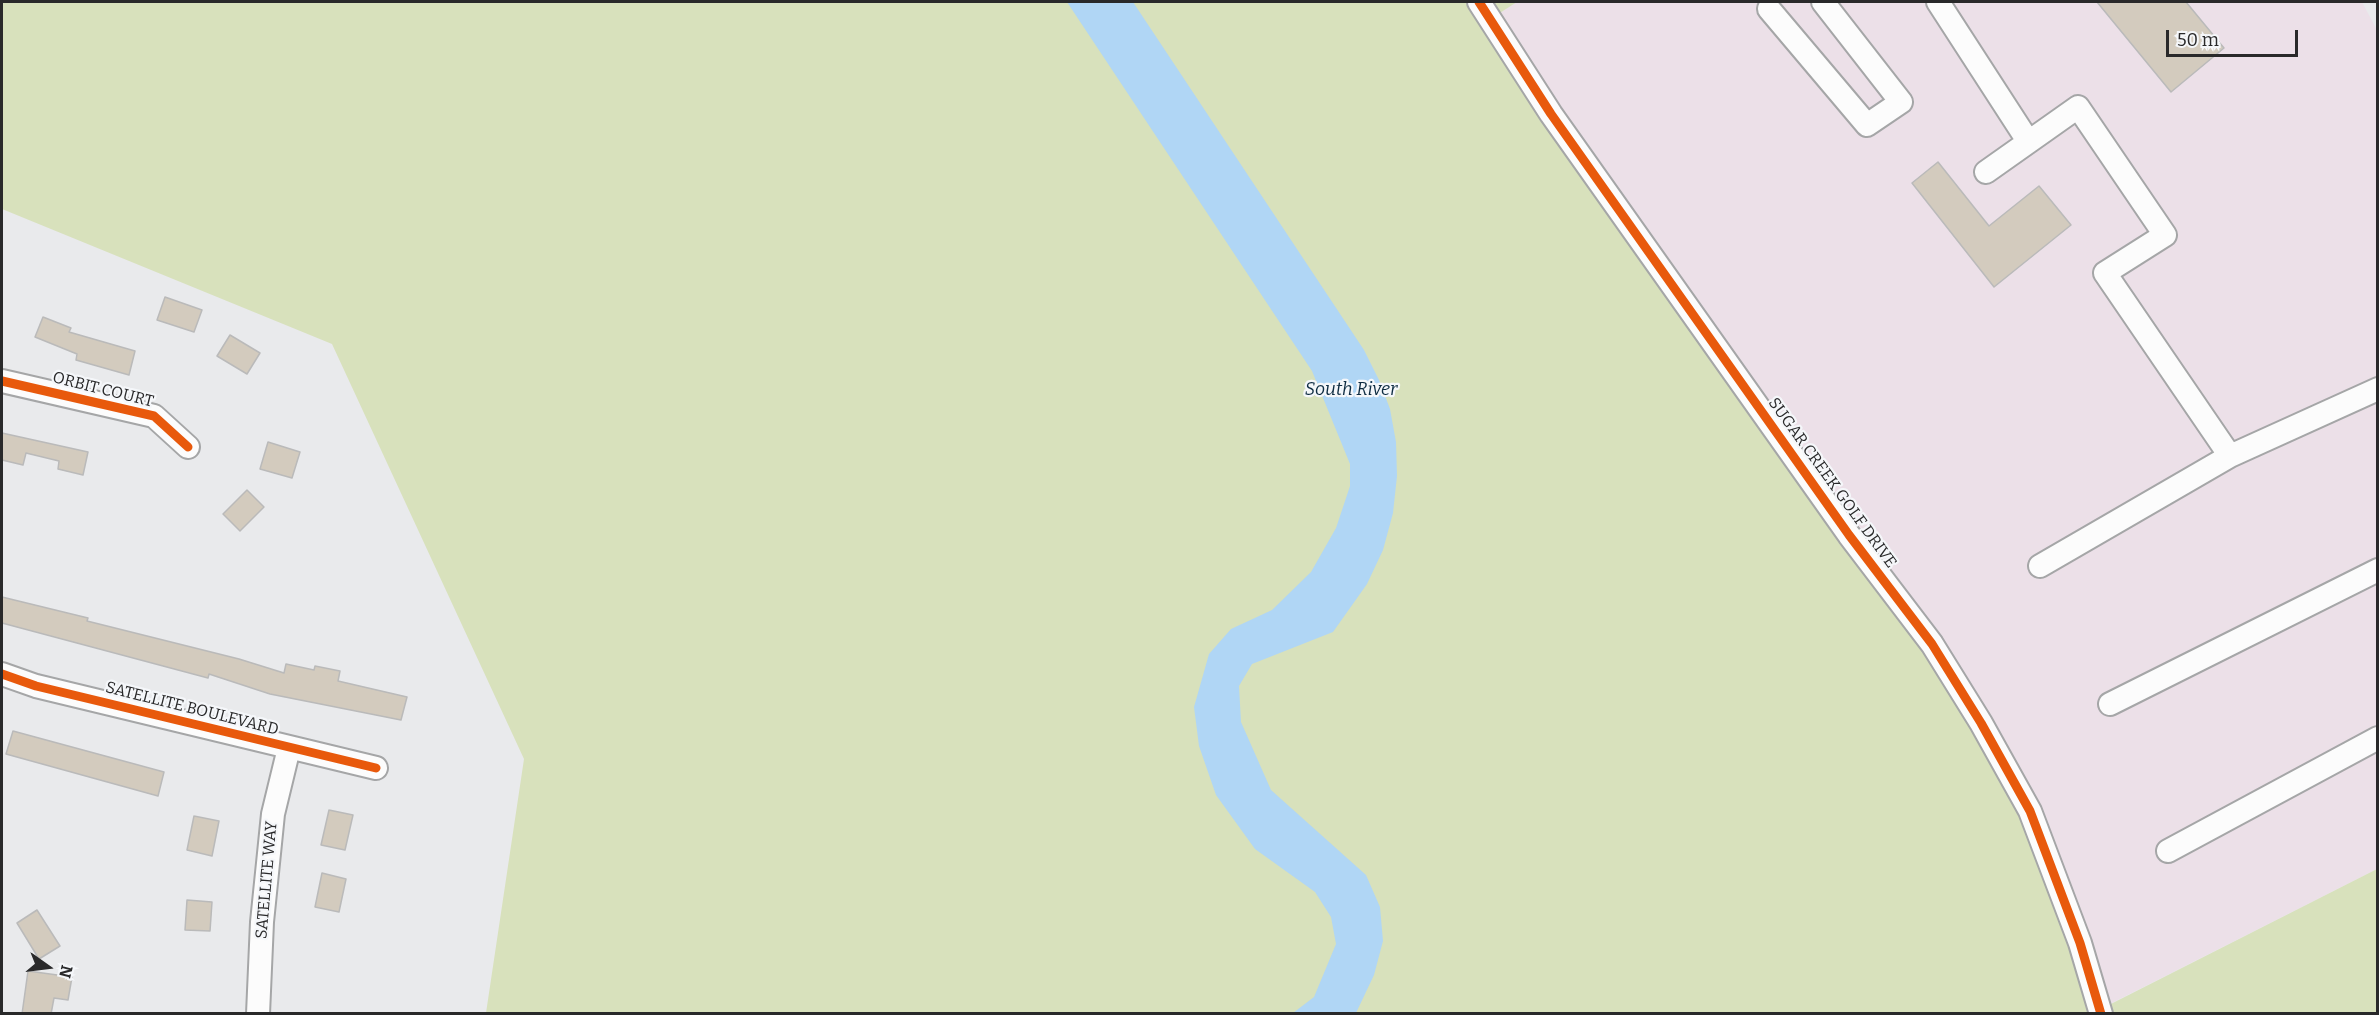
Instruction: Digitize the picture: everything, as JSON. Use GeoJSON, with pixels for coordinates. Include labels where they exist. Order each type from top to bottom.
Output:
{"type":"FeatureCollection","features":[{"type":"Feature","properties":{"kind":"street","name":"SUGAR CREEK GOLF DRIVE"},"geometry":{"type":"LineString","coordinates":[[1479,2],[1551,114],[1849,535],[1932,644],[1981,723],[2030,811],[2080,944],[2101,1014]]}},
{"type":"Feature","properties":{"kind":"street"},"geometry":{"type":"LineString","coordinates":[[1769,9],[1867,125],[1901,102],[1823,2]]}},
{"type":"Feature","properties":{"kind":"street"},"geometry":{"type":"LineString","coordinates":[[1938,2],[2028,141]]}},
{"type":"Feature","properties":{"kind":"street"},"geometry":{"type":"LineString","coordinates":[[1986,172],[2078,107],[2164,235],[2105,273],[2230,456]]}},
{"type":"Feature","properties":{"kind":"street","name":"ORBIT COURT"},"geometry":{"type":"LineString","coordinates":[[2,381],[154,416],[188,447]]}},
{"type":"Feature","properties":{"kind":"street"},"geometry":{"type":"LineString","coordinates":[[2040,566],[2230,456],[2378,389]]}},
{"type":"Feature","properties":{"kind":"street"},"geometry":{"type":"LineString","coordinates":[[2110,704],[2378,570]]}},
{"type":"Feature","properties":{"kind":"street","name":"SATELLITE BOULEVARD"},"geometry":{"type":"LineString","coordinates":[[2,674],[36,686],[376,768]]}},
{"type":"Feature","properties":{"kind":"street"},"geometry":{"type":"LineString","coordinates":[[2168,851],[2378,738]]}},
{"type":"Feature","properties":{"kind":"street","name":"SATELLITE WAY"},"geometry":{"type":"LineString","coordinates":[[258,1014],[262,922],[273,814],[288,748]]}},
{"type":"Feature","properties":{"kind":"shaded area"},"geometry":{"type":"Polygon","coordinates":[[[1517,2],[2362,2],[2378,32],[2377,869],[2102,1008],[1491,19],[1517,2]]]}},
{"type":"Feature","properties":{"kind":"green space"},"geometry":{"type":"Polygon","coordinates":[[[2,2],[1517,2],[1492,18],[1953,674],[2049,862],[2103,1008],[2377,869],[2377,1013],[486,1013],[524,759],[332,344],[2,209],[2,2]]]}},
{"type":"Feature","properties":{"kind":"water","name":"South River"},"geometry":{"type":"Polygon","coordinates":[[[1067,2],[1133,2],[1364,350],[1390,409],[1396,442],[1397,476],[1393,513],[1383,550],[1367,584],[1333,632],[1252,664],[1239,686],[1241,722],[1271,790],[1366,875],[1380,907],[1383,941],[1374,975],[1356,1013],[1293,1013],[1314,997],[1336,944],[1331,917],[1315,892],[1255,849],[1216,795],[1199,746],[1194,707],[1209,654],[1231,629],[1272,610],[1311,572],[1336,528],[1350,486],[1350,464],[1312,371],[1067,2]]]}},
{"type":"Feature","properties":{"kind":"building"},"geometry":{"type":"Polygon","coordinates":[[[2097,2],[2186,2],[2224,48],[2171,92],[2097,2]]]}},
{"type":"Feature","properties":{"kind":"building"},"geometry":{"type":"Polygon","coordinates":[[[1938,162],[1989,226],[2039,186],[2071,225],[1994,287],[1912,183],[1938,162]]]}},
{"type":"Feature","properties":{"kind":"building"},"geometry":{"type":"Polygon","coordinates":[[[165,297],[202,310],[194,332],[157,320],[165,297]]]}},
{"type":"Feature","properties":{"kind":"building"},"geometry":{"type":"Polygon","coordinates":[[[43,317],[71,328],[69,332],[135,351],[129,375],[76,360],[77,354],[35,337],[43,317]]]}},
{"type":"Feature","properties":{"kind":"building"},"geometry":{"type":"Polygon","coordinates":[[[230,335],[260,353],[247,374],[217,356],[230,335]]]}},
{"type":"Feature","properties":{"kind":"building"},"geometry":{"type":"Polygon","coordinates":[[[2,433],[88,452],[83,475],[58,469],[59,461],[26,453],[23,465],[2,460],[2,433]]]}},
{"type":"Feature","properties":{"kind":"building"},"geometry":{"type":"Polygon","coordinates":[[[268,442],[300,452],[292,478],[260,469],[268,442]]]}},
{"type":"Feature","properties":{"kind":"building"},"geometry":{"type":"Polygon","coordinates":[[[247,490],[264,507],[240,531],[223,514],[247,490]]]}},
{"type":"Feature","properties":{"kind":"building"},"geometry":{"type":"Polygon","coordinates":[[[2,597],[88,618],[87,621],[239,659],[284,673],[286,664],[314,670],[315,666],[340,671],[338,681],[407,697],[401,720],[270,694],[209,674],[208,678],[2,623],[2,597]]]}},
{"type":"Feature","properties":{"kind":"building"},"geometry":{"type":"Polygon","coordinates":[[[13,731],[164,772],[158,796],[6,754],[13,731]]]}},
{"type":"Feature","properties":{"kind":"building"},"geometry":{"type":"Polygon","coordinates":[[[329,810],[353,815],[345,850],[321,845],[329,810]]]}},
{"type":"Feature","properties":{"kind":"building"},"geometry":{"type":"Polygon","coordinates":[[[194,816],[219,821],[212,856],[187,850],[194,816]]]}},
{"type":"Feature","properties":{"kind":"building"},"geometry":{"type":"Polygon","coordinates":[[[322,873],[346,879],[339,912],[315,907],[322,873]]]}},
{"type":"Feature","properties":{"kind":"building"},"geometry":{"type":"Polygon","coordinates":[[[187,900],[212,902],[210,931],[185,930],[187,900]]]}},
{"type":"Feature","properties":{"kind":"building"},"geometry":{"type":"Polygon","coordinates":[[[37,910],[60,946],[39,959],[17,923],[37,910]]]}},
{"type":"Feature","properties":{"kind":"building"},"geometry":{"type":"Polygon","coordinates":[[[28,971],[72,977],[68,1000],[54,998],[51,1014],[22,1014],[28,971]]]}},
{"type":"Feature","properties":{"kind":"cycle path"},"geometry":{"type":"LineString","coordinates":[[1479,2],[1551,114],[1849,535],[1932,644],[1981,723],[2030,811],[2080,943],[2101,1014]]}},
{"type":"Feature","properties":{"kind":"cycle path"},"geometry":{"type":"LineString","coordinates":[[2,381],[154,416],[188,447]]}},
{"type":"Feature","properties":{"kind":"cycle path"},"geometry":{"type":"LineString","coordinates":[[2,674],[36,686],[376,768]]}}]}
